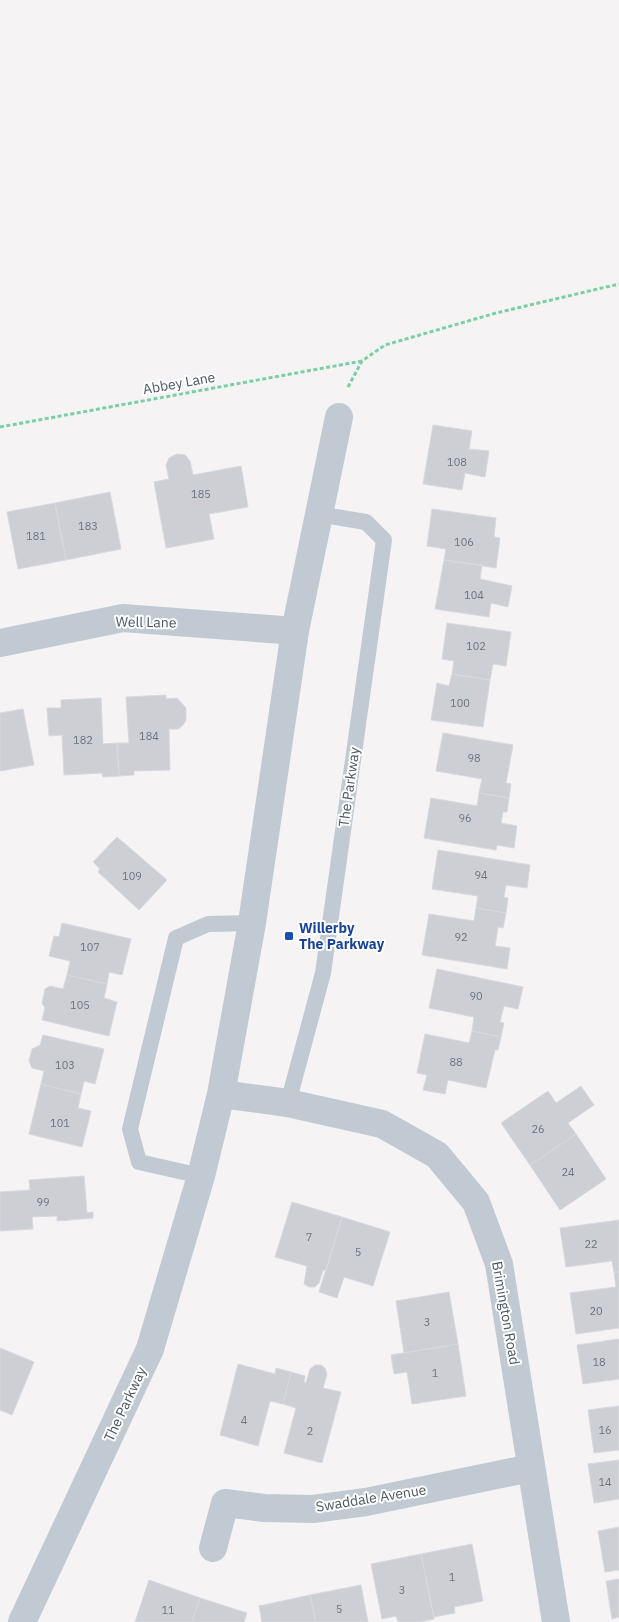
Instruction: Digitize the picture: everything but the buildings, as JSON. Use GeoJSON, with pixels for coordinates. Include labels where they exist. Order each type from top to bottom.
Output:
{"type":"FeatureCollection","features":[{"type":"Feature","properties":{"kind":"street","name":"The Parkway"},"geometry":{"type":"LineString","coordinates":[[22,1622],[150,1349],[201,1176],[221,1094],[252,923],[295,631],[339,417]]}},
{"type":"Feature","properties":{"kind":"street","name":"Well Lane"},"geometry":{"type":"LineString","coordinates":[[0,643],[123,618],[295,631]]}},
{"type":"Feature","properties":{"kind":"street","name":"Brimington Road"},"geometry":{"type":"LineString","coordinates":[[221,1094],[288,1104],[382,1124],[437,1155],[476,1202],[499,1264],[556,1622]]}},
{"type":"Feature","properties":{"kind":"street","name":"Swaddale Avenue"},"geometry":{"type":"LineString","coordinates":[[213,1548],[225,1503],[264,1508],[313,1509],[366,1502],[531,1468]]}},
{"type":"Feature","properties":{"kind":"lane","name":"The Parkway"},"geometry":{"type":"LineString","coordinates":[[288,1104],[323,973],[384,540],[366,522],[318,514]]}},
{"type":"Feature","properties":{"kind":"lane"},"geometry":{"type":"LineString","coordinates":[[201,1176],[139,1162],[130,1129],[176,938],[208,924],[252,923]]}},
{"type":"Feature","properties":{"kind":"path"},"geometry":{"type":"LineString","coordinates":[[339,417],[346,392],[362,361],[385,345],[496,313],[619,284]]}},
{"type":"Feature","properties":{"kind":"path","name":"Abbey Lane"},"geometry":{"type":"LineString","coordinates":[[0,427],[362,361]]}},
{"type":"Feature","properties":{"kind":"place","name":"Willerby The Parkway"},"geometry":{"type":"Point","coordinates":[289,936]}}]}
